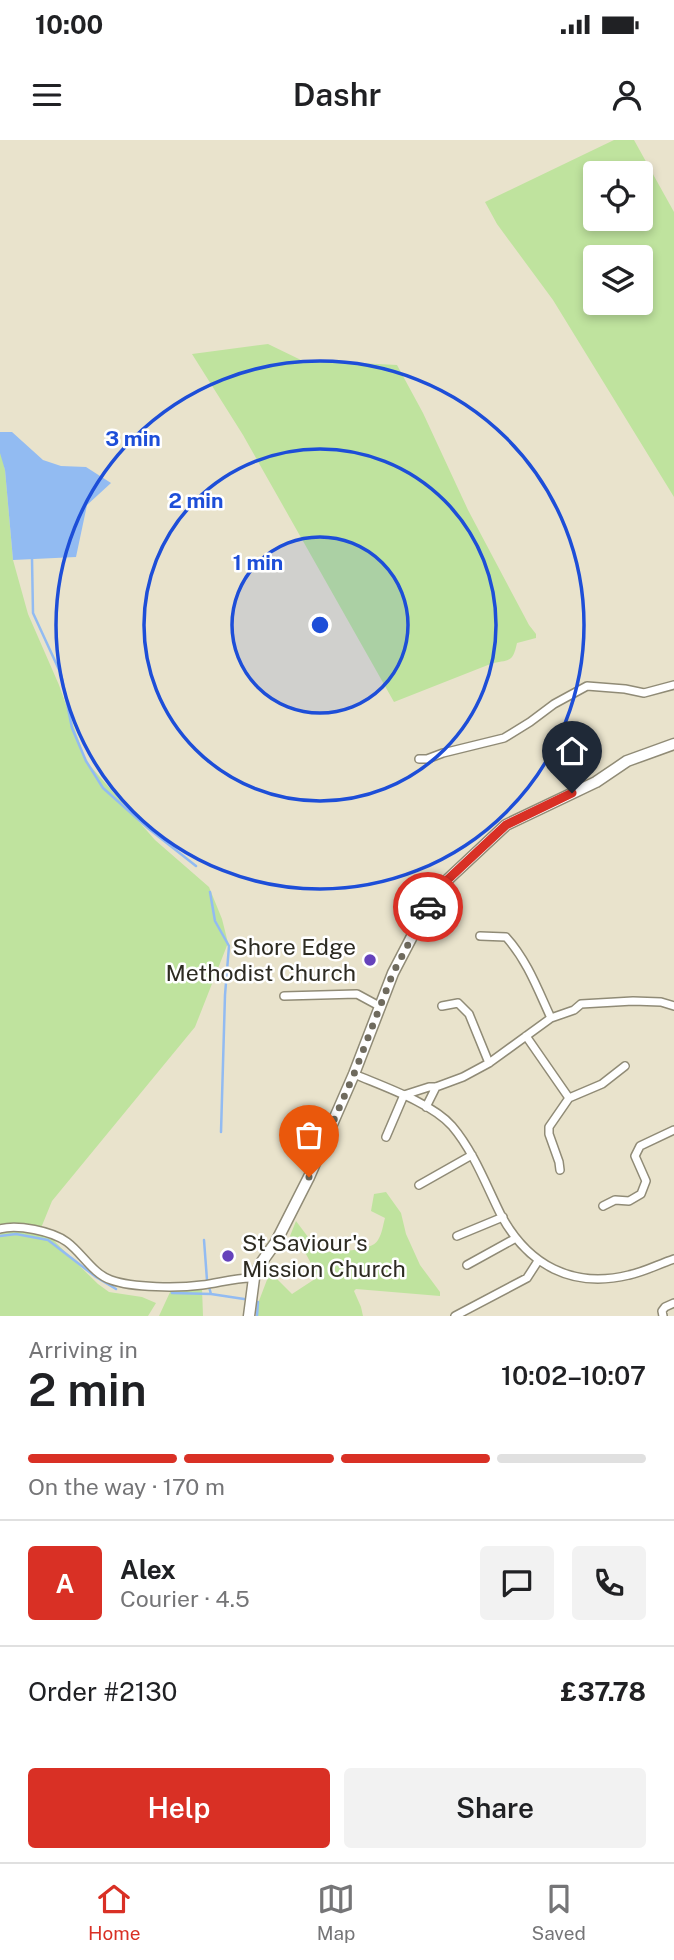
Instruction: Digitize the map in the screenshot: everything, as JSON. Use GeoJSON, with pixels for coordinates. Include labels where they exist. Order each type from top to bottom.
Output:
{"type":"FeatureCollection","features":[{"type":"Feature","properties":{"kind":"main road"},"geometry":{"type":"LineString","coordinates":[[249,1316],[254,1278],[302,1193],[354,1074],[393,973],[444,883],[506,825],[596,782],[627,761],[674,744]]}},
{"type":"Feature","properties":{"kind":"street"},"geometry":{"type":"LineString","coordinates":[[419,760],[504,738],[530,723],[554,704],[587,686],[644,693],[674,685]]}},
{"type":"Feature","properties":{"kind":"street"},"geometry":{"type":"LineString","coordinates":[[480,936],[506,937],[516,948],[551,1018]]}},
{"type":"Feature","properties":{"kind":"street"},"geometry":{"type":"LineString","coordinates":[[284,996],[357,994],[381,1007]]}},
{"type":"Feature","properties":{"kind":"street"},"geometry":{"type":"LineString","coordinates":[[386,1137],[404,1095],[463,1077],[489,1063],[551,1018],[574,1010],[581,1004],[633,1001],[661,1002],[674,1006]]}},
{"type":"Feature","properties":{"kind":"street"},"geometry":{"type":"LineString","coordinates":[[442,1006],[458,1003],[469,1014],[489,1063]]}},
{"type":"Feature","properties":{"kind":"street"},"geometry":{"type":"LineString","coordinates":[[526,1036],[569,1098]]}},
{"type":"Feature","properties":{"kind":"street"},"geometry":{"type":"LineString","coordinates":[[560,1170],[549,1127],[569,1098],[601,1084],[625,1066]]}},
{"type":"Feature","properties":{"kind":"street"},"geometry":{"type":"LineString","coordinates":[[354,1074],[404,1095],[451,1125],[472,1155],[516,1238],[538,1261],[564,1274],[592,1280],[628,1276],[674,1259]]}},
{"type":"Feature","properties":{"kind":"street"},"geometry":{"type":"LineString","coordinates":[[426,1107],[436,1087]]}},
{"type":"Feature","properties":{"kind":"street"},"geometry":{"type":"LineString","coordinates":[[603,1206],[615,1200],[629,1201],[641,1194],[646,1181],[635,1156],[640,1146],[674,1130]]}},
{"type":"Feature","properties":{"kind":"street"},"geometry":{"type":"LineString","coordinates":[[419,1185],[472,1155]]}},
{"type":"Feature","properties":{"kind":"street"},"geometry":{"type":"LineString","coordinates":[[457,1236],[503,1217]]}},
{"type":"Feature","properties":{"kind":"street"},"geometry":{"type":"LineString","coordinates":[[0,1229],[32,1230],[58,1237],[68,1242],[103,1277],[113,1281],[169,1288],[254,1278]]}},
{"type":"Feature","properties":{"kind":"street"},"geometry":{"type":"LineString","coordinates":[[467,1265],[516,1238]]}},
{"type":"Feature","properties":{"kind":"street"},"geometry":{"type":"LineString","coordinates":[[455,1316],[466,1314],[527,1278],[538,1261]]}},
{"type":"Feature","properties":{"kind":"street"},"geometry":{"type":"LineString","coordinates":[[663,1316],[665,1307],[674,1303]]}},
{"type":"Feature","properties":{"kind":"green space"},"geometry":{"type":"Polygon","coordinates":[[[614,140],[634,140],[646,161],[583,161],[583,231],[653,231],[653,174],[674,212],[674,497],[553,300],[497,224],[485,202],[614,140]]]}},
{"type":"Feature","properties":{"kind":"green space"},"geometry":{"type":"Polygon","coordinates":[[[268,344],[301,360],[397,365],[423,413],[468,510],[536,638],[517,643],[514,653],[507,660],[394,702],[243,435],[192,354],[268,344]]]}},
{"type":"Feature","properties":{"kind":"green space"},"geometry":{"type":"Polygon","coordinates":[[[0,446],[5,470],[13,560],[28,614],[59,685],[86,761],[155,840],[209,887],[228,943],[195,1027],[52,1201],[41,1228],[109,1292],[142,1297],[156,1303],[148,1316],[0,1316],[0,446]]]}},
{"type":"Feature","properties":{"kind":"green space"},"geometry":{"type":"Polygon","coordinates":[[[386,1192],[401,1213],[406,1234],[420,1265],[440,1292],[440,1296],[356,1289],[354,1291],[363,1316],[257,1316],[257,1306],[270,1272],[292,1294],[318,1277],[306,1254],[290,1236],[296,1221],[320,1253],[368,1247],[378,1240],[385,1218],[371,1211],[374,1194],[386,1192]]]}},
{"type":"Feature","properties":{"kind":"green space"},"geometry":{"type":"Polygon","coordinates":[[[202,1288],[203,1316],[159,1316],[171,1290],[202,1288]]]}},
{"type":"Feature","properties":{"kind":"water"},"geometry":{"type":"Polygon","coordinates":[[[0,432],[12,432],[43,460],[61,466],[86,467],[111,483],[87,505],[76,557],[13,560],[5,470],[0,453],[0,432]]]}},
{"type":"Feature","properties":{"kind":"waterway"},"geometry":{"type":"LineString","coordinates":[[32,559],[33,613],[61,674],[72,728],[86,761],[103,788],[196,866]]}},
{"type":"Feature","properties":{"kind":"waterway"},"geometry":{"type":"LineString","coordinates":[[210,892],[215,921],[229,946],[221,1132]]}},
{"type":"Feature","properties":{"kind":"waterway"},"geometry":{"type":"LineString","coordinates":[[0,1236],[16,1234],[48,1240],[116,1289]]}},
{"type":"Feature","properties":{"kind":"waterway"},"geometry":{"type":"LineString","coordinates":[[204,1240],[207,1280],[211,1294]]}},
{"type":"Feature","properties":{"kind":"waterway"},"geometry":{"type":"LineString","coordinates":[[172,1293],[211,1294],[244,1299]]}},
{"type":"Feature","properties":{"kind":"waterway"},"geometry":{"type":"LineString","coordinates":[[257,1316],[258,1302]]}},
{"type":"Feature","properties":{"kind":"way so far"},"geometry":{"type":"LineString","coordinates":[[309,1177],[354,1074],[393,973],[428,907]]}},
{"type":"Feature","properties":{"kind":"place","name":"Shore Edge Methodist Church"},"geometry":{"type":"Point","coordinates":[370,960]}},
{"type":"Feature","properties":{"kind":"place","name":"St Saviour's Mission Church"},"geometry":{"type":"Point","coordinates":[228,1256]}},
{"type":"Feature","properties":{"kind":"route"},"geometry":{"type":"LineString","coordinates":[[428,907],[444,883],[506,825],[572,793]]}}]}
